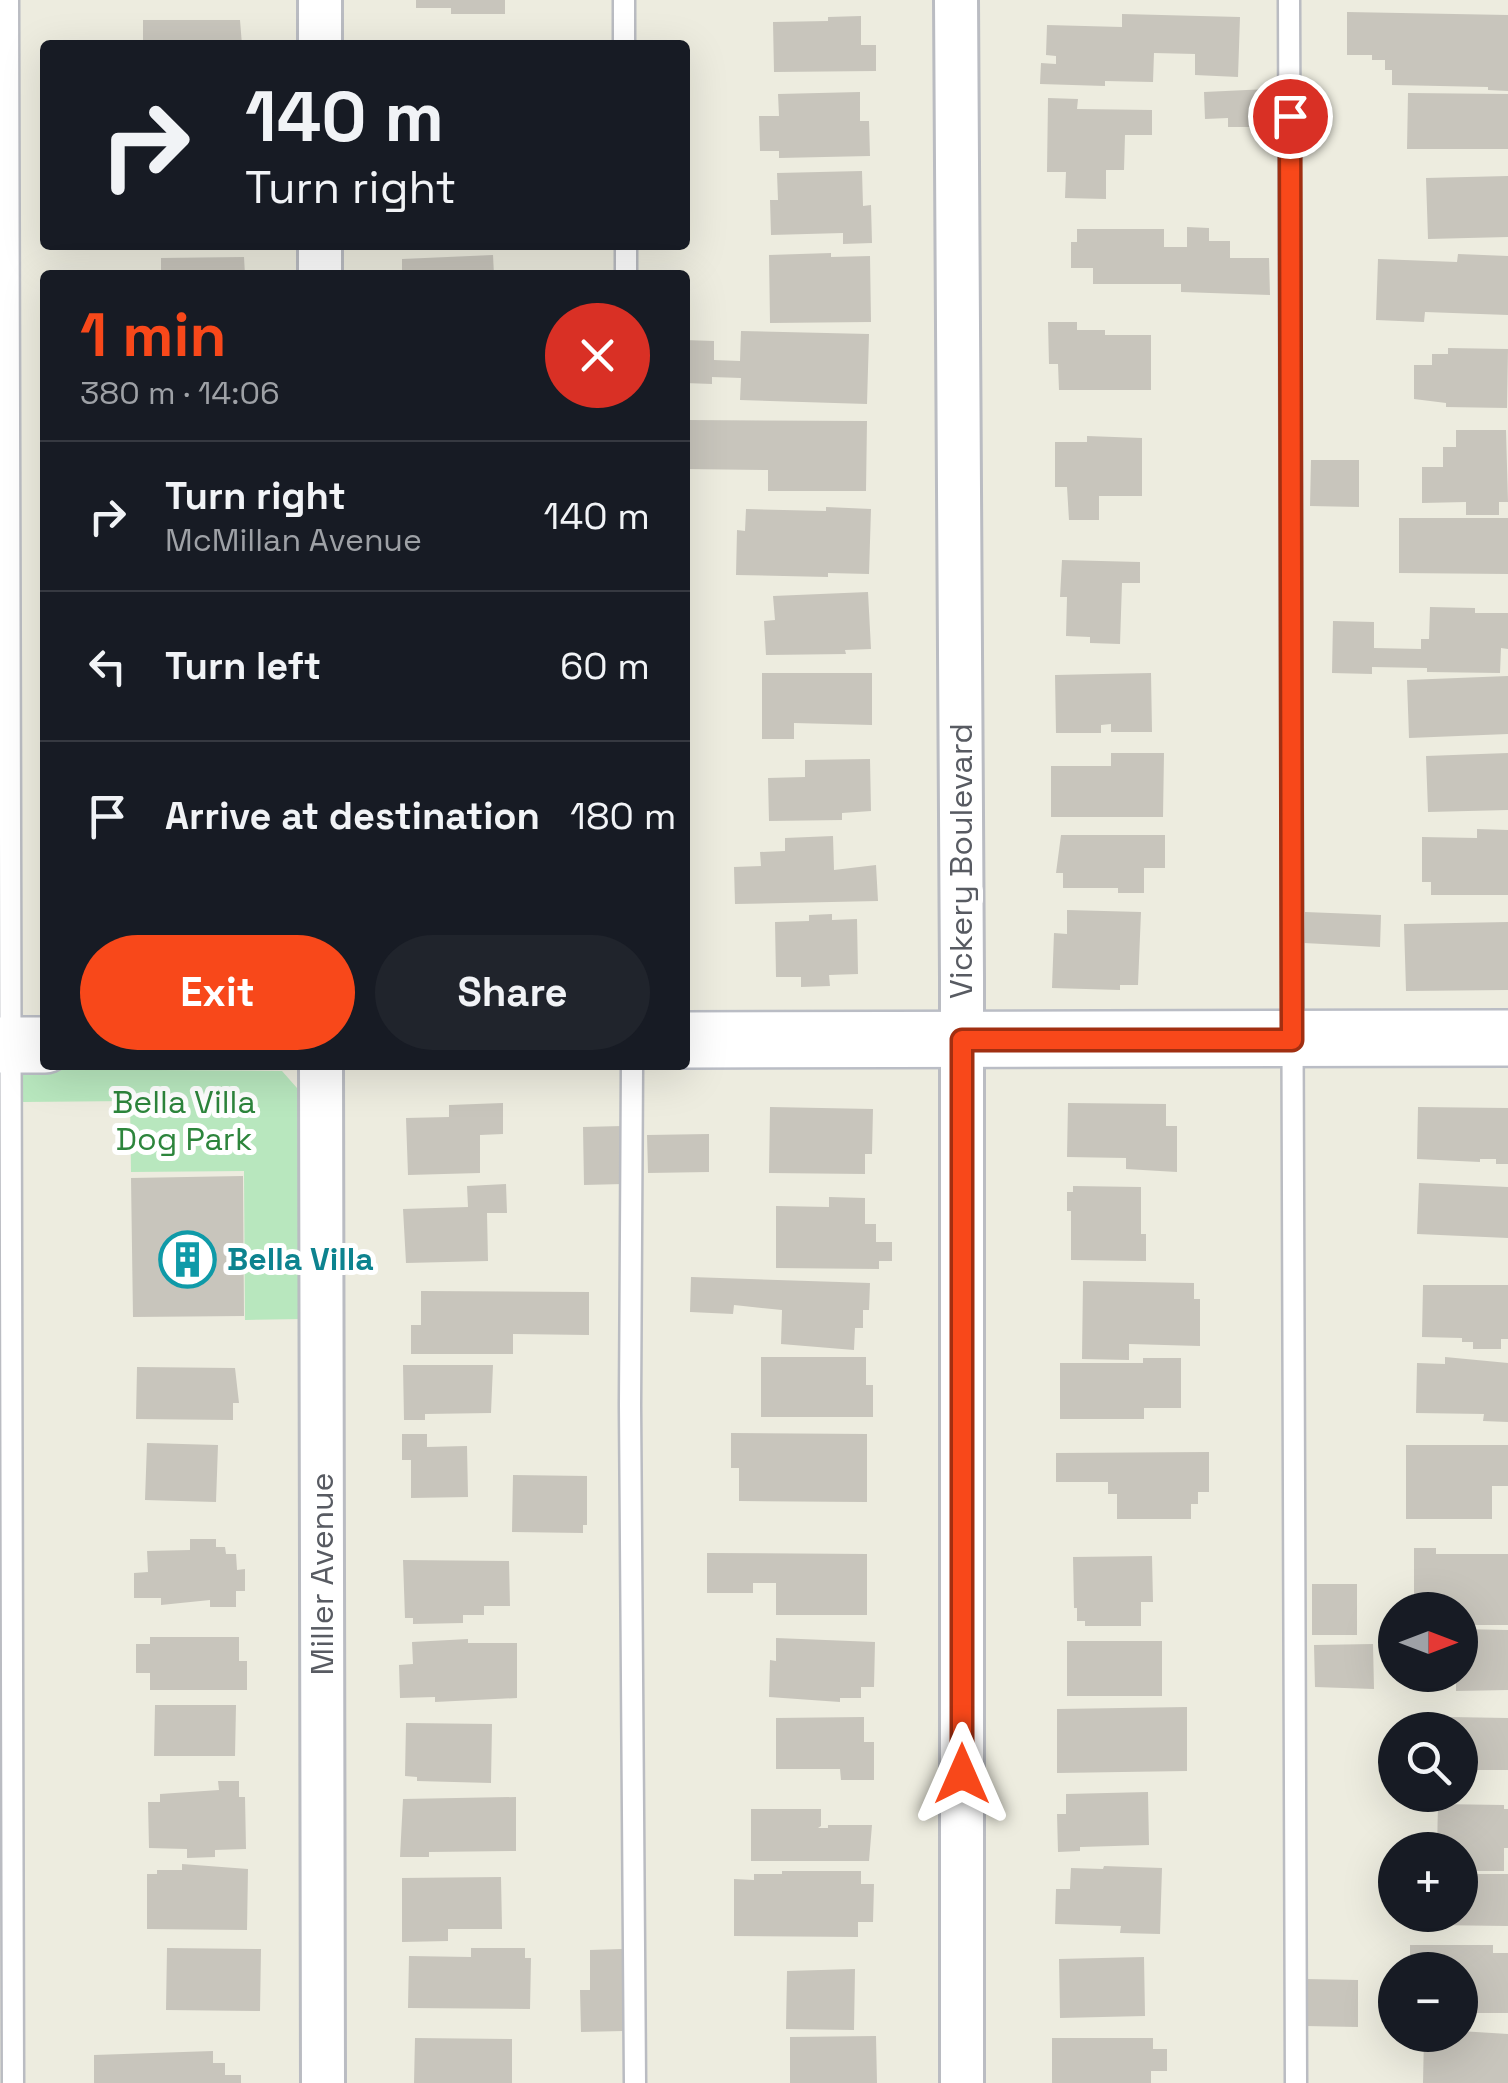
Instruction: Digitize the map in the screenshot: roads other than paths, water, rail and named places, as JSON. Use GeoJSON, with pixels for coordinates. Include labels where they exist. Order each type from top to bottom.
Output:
{"type":"FeatureCollection","features":[{"type":"Feature","properties":{"kind":"street"},"geometry":{"type":"LineString","coordinates":[[320,0],[320,40]]}},
{"type":"Feature","properties":{"kind":"street","name":"Vickery Boulevard"},"geometry":{"type":"LineString","coordinates":[[956,0],[962,1040],[962,2083]]}},
{"type":"Feature","properties":{"kind":"street"},"geometry":{"type":"LineString","coordinates":[[690,1040],[1508,1038]]}},
{"type":"Feature","properties":{"kind":"street","name":"Miller Avenue"},"geometry":{"type":"LineString","coordinates":[[321,1070],[323,2083]]}},
{"type":"Feature","properties":{"kind":"lane"},"geometry":{"type":"LineString","coordinates":[[8,0],[18,1044],[13,2083]]}},
{"type":"Feature","properties":{"kind":"lane"},"geometry":{"type":"LineString","coordinates":[[624,0],[624,40]]}},
{"type":"Feature","properties":{"kind":"lane"},"geometry":{"type":"LineString","coordinates":[[1289,0],[1296,2083]]}},
{"type":"Feature","properties":{"kind":"lane"},"geometry":{"type":"LineString","coordinates":[[632,1070],[630,1424],[635,2083]]}},
{"type":"Feature","properties":{"kind":"place","name":"Bella Villa"},"geometry":{"type":"Point","coordinates":[188,1259]}},
{"type":"Feature","properties":{"kind":"park label","name":"Bella Villa Dog Park"},"geometry":{"type":"Point","coordinates":[184,1120]}}]}
